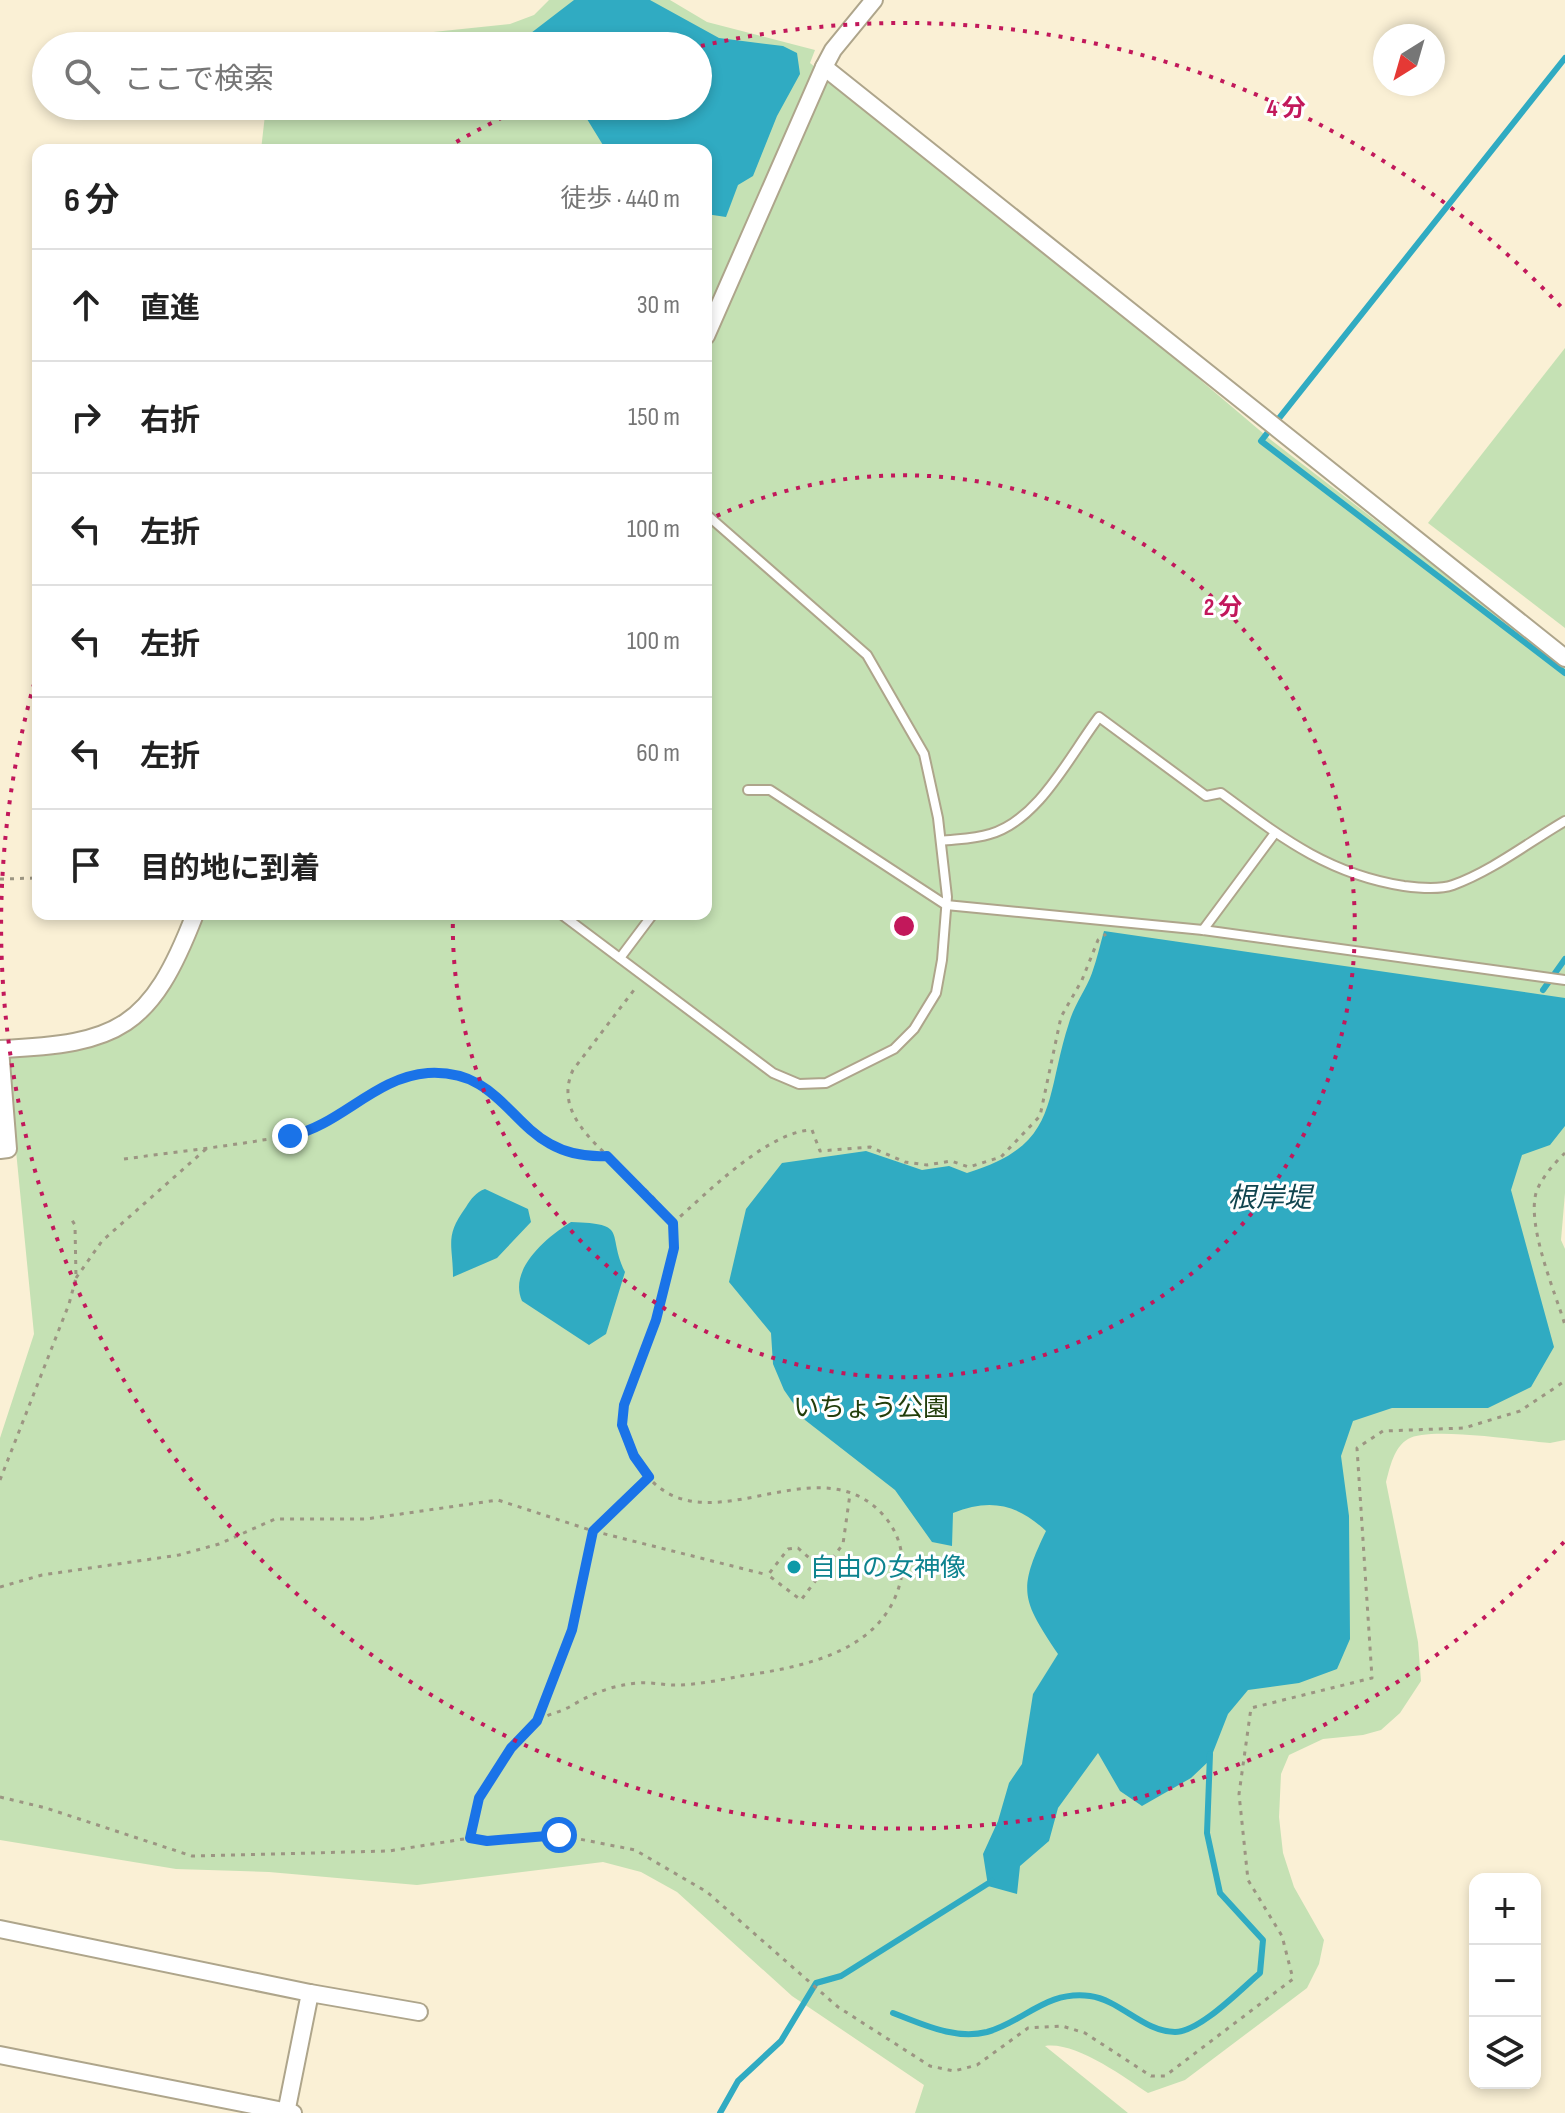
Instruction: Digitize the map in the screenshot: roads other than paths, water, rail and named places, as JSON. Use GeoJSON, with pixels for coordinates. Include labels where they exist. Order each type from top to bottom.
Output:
{"type":"FeatureCollection","features":[{"type":"Feature","properties":{"kind":"street"},"geometry":{"type":"LineString","coordinates":[[712,322],[824,67],[833,50],[874,0]]}},
{"type":"Feature","properties":{"kind":"street"},"geometry":{"type":"LineString","coordinates":[[824,67],[1565,658]]}},
{"type":"Feature","properties":{"kind":"street"},"geometry":{"type":"LineString","coordinates":[[0,1150],[8,1149],[0,1049],[65,1046],[116,1030],[133,1018],[167,978],[192,920]]}},
{"type":"Feature","properties":{"kind":"street"},"geometry":{"type":"LineString","coordinates":[[0,1929],[310,1993],[419,2012]]}},
{"type":"Feature","properties":{"kind":"street"},"geometry":{"type":"LineString","coordinates":[[0,2055],[288,2113],[310,1993]]}},
{"type":"Feature","properties":{"kind":"lane"},"geometry":{"type":"LineString","coordinates":[[569,920],[773,1073],[799,1084],[826,1083],[894,1049],[914,1029],[936,993],[946,905],[941,841],[924,754],[867,655],[712,519]]}},
{"type":"Feature","properties":{"kind":"lane"},"geometry":{"type":"LineString","coordinates":[[941,841],[991,834],[1012,824],[1029,810],[1099,717],[1206,796],[1221,793],[1275,833],[1335,869],[1381,882],[1451,886],[1565,821]]}},
{"type":"Feature","properties":{"kind":"lane"},"geometry":{"type":"LineString","coordinates":[[748,790],[770,790],[946,905],[1203,930],[1565,980]]}},
{"type":"Feature","properties":{"kind":"lane"},"geometry":{"type":"LineString","coordinates":[[1203,930],[1275,833]]}},
{"type":"Feature","properties":{"kind":"lane"},"geometry":{"type":"LineString","coordinates":[[620,958],[648,920]]}},
{"type":"Feature","properties":{"kind":"water"},"geometry":{"type":"Polygon","coordinates":[[[574,0],[650,0],[708,32],[532,32],[574,0]]]}},
{"type":"Feature","properties":{"kind":"water"},"geometry":{"type":"Polygon","coordinates":[[[712,34],[719,38],[783,46],[797,53],[800,74],[777,116],[753,176],[738,185],[726,217],[712,215],[712,144],[602,144],[588,120],[712,120],[712,34]]]}},
{"type":"Feature","properties":{"kind":"water","name":"根岸堤"},"geometry":{"type":"Polygon","coordinates":[[[1104,931],[1565,998],[1565,1126],[1550,1145],[1522,1155],[1511,1190],[1554,1347],[1531,1387],[1488,1408],[1392,1408],[1353,1421],[1341,1456],[1349,1516],[1350,1639],[1337,1669],[1299,1683],[1248,1690],[1228,1714],[1210,1760],[1191,1778],[1142,1806],[1120,1791],[1098,1753],[1058,1808],[1049,1841],[1020,1866],[1017,1894],[988,1886],[983,1854],[998,1821],[1009,1783],[1022,1764],[1033,1694],[1058,1654],[1037,1620],[1028,1595],[1031,1568],[1046,1531],[1014,1509],[979,1506],[953,1513],[952,1546],[932,1542],[895,1490],[805,1420],[784,1390],[773,1364],[771,1333],[729,1282],[746,1209],[782,1163],[866,1151],[922,1170],[949,1166],[967,1173],[997,1162],[1019,1149],[1034,1134],[1044,1116],[1069,1023],[1092,973],[1104,931]]]}},
{"type":"Feature","properties":{"kind":"water"},"geometry":{"type":"Polygon","coordinates":[[[485,1189],[528,1209],[531,1222],[497,1258],[453,1277],[452,1234],[472,1199],[485,1189]]]}},
{"type":"Feature","properties":{"kind":"water"},"geometry":{"type":"Polygon","coordinates":[[[571,1222],[609,1228],[625,1272],[606,1334],[589,1345],[522,1301],[519,1289],[520,1277],[532,1255],[571,1222]]]}},
{"type":"Feature","properties":{"kind":"waterway"},"geometry":{"type":"LineString","coordinates":[[1565,58],[1261,441],[1565,673]]}},
{"type":"Feature","properties":{"kind":"waterway"},"geometry":{"type":"LineString","coordinates":[[1543,990],[1565,959]]}},
{"type":"Feature","properties":{"kind":"waterway"},"geometry":{"type":"LineString","coordinates":[[893,2013],[939,2030],[975,2034],[1000,2027],[1048,2002],[1074,1995],[1090,1996],[1112,2003],[1153,2027],[1175,2032],[1196,2025],[1220,2008],[1260,1973],[1263,1940],[1220,1893],[1207,1833],[1210,1754]]}},
{"type":"Feature","properties":{"kind":"waterway"},"geometry":{"type":"LineString","coordinates":[[720,2113],[738,2081],[781,2041],[816,1983],[841,1976],[992,1881]]}},
{"type":"Feature","properties":{"kind":"place","name":"自由の女神像"},"geometry":{"type":"Point","coordinates":[794,1567]}},
{"type":"Feature","properties":{"kind":"park label","name":"いちょう公園"},"geometry":{"type":"Point","coordinates":[871,1407]}}]}
